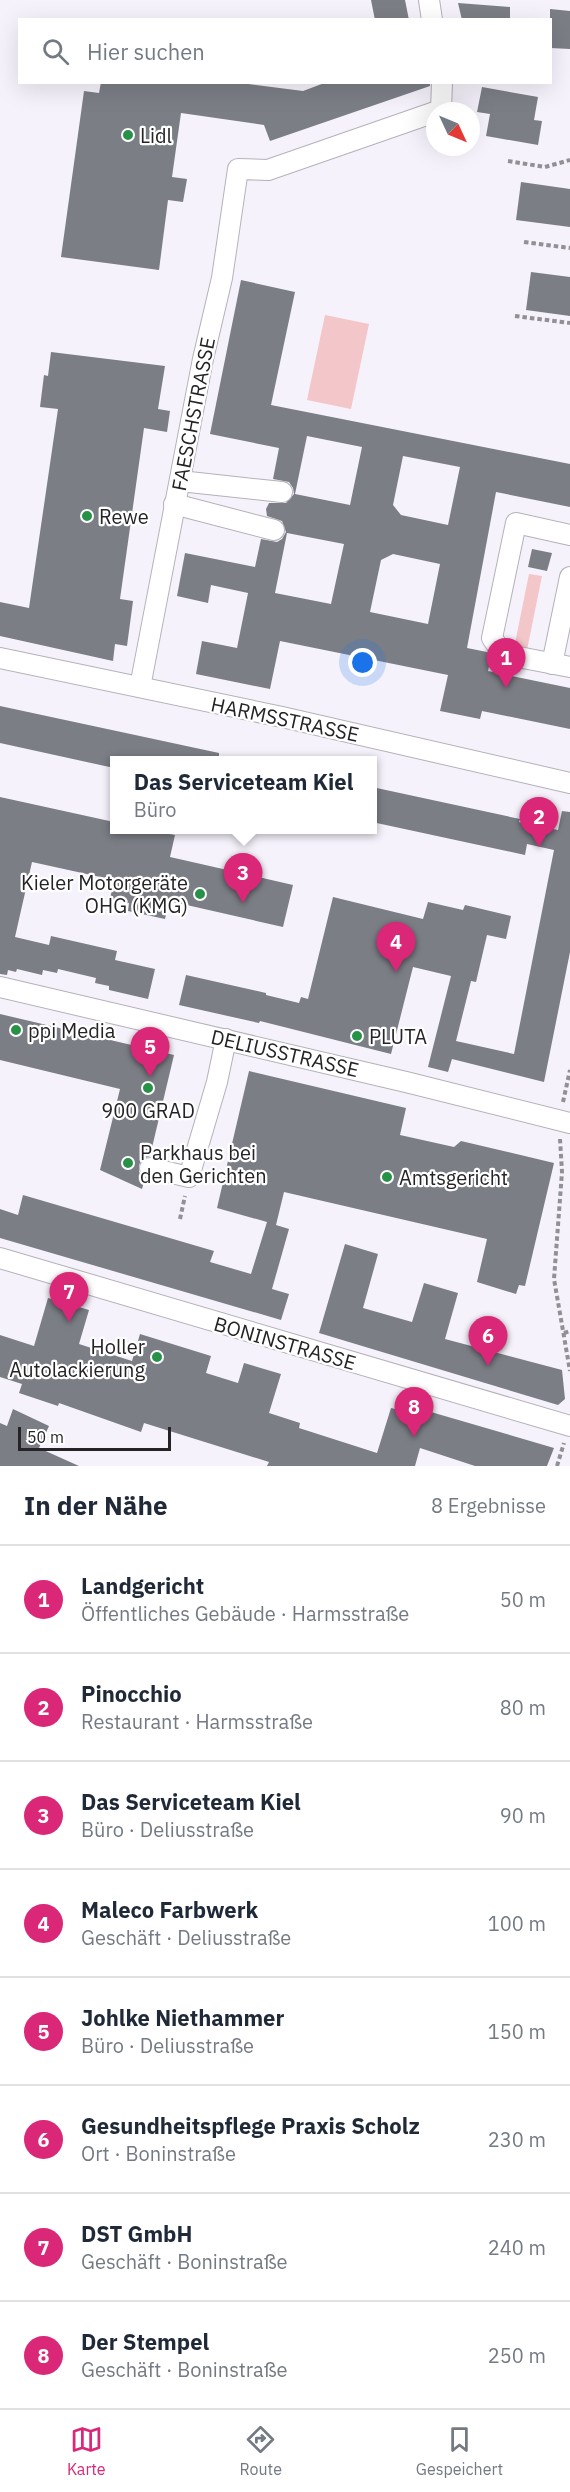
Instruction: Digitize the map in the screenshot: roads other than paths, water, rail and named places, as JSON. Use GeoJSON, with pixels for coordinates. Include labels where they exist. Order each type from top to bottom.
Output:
{"type":"FeatureCollection","features":[{"type":"Feature","properties":{"kind":"street"},"geometry":{"type":"LineString","coordinates":[[429,0],[432,18]]}},
{"type":"Feature","properties":{"kind":"street"},"geometry":{"type":"LineString","coordinates":[[441,102],[442,84]]}},
{"type":"Feature","properties":{"kind":"street","name":"FAESCHSTRASSE"},"geometry":{"type":"LineString","coordinates":[[140,687],[203,359],[222,278],[238,169],[268,170],[426,116]]}},
{"type":"Feature","properties":{"kind":"street"},"geometry":{"type":"LineString","coordinates":[[180,481],[282,492]]}},
{"type":"Feature","properties":{"kind":"street"},"geometry":{"type":"LineString","coordinates":[[174,504],[274,530]]}},
{"type":"Feature","properties":{"kind":"street"},"geometry":{"type":"LineString","coordinates":[[570,535],[516,524],[492,638],[502,654],[561,666],[570,577]]}},
{"type":"Feature","properties":{"kind":"street","name":"HARMSSTRASSE"},"geometry":{"type":"LineString","coordinates":[[0,658],[570,783]]}},
{"type":"Feature","properties":{"kind":"street","name":"DELIUSSTRASSE"},"geometry":{"type":"LineString","coordinates":[[0,987],[226,1039],[565,1122]]}},
{"type":"Feature","properties":{"kind":"street"},"geometry":{"type":"LineString","coordinates":[[150,1168],[189,1178],[217,1082],[226,1039]]}},
{"type":"Feature","properties":{"kind":"street","name":"BONINSTRASSE"},"geometry":{"type":"LineString","coordinates":[[0,1258],[570,1426]]}},
{"type":"Feature","properties":{"kind":"place","name":"Lidl"},"geometry":{"type":"Point","coordinates":[128,135]}},
{"type":"Feature","properties":{"kind":"place","name":"Rewe"},"geometry":{"type":"Point","coordinates":[87,516]}},
{"type":"Feature","properties":{"kind":"place","name":"Landgericht"},"geometry":{"type":"Point","coordinates":[506,688]}},
{"type":"Feature","properties":{"kind":"place","name":"Pinocchio"},"geometry":{"type":"Point","coordinates":[539,847]}},
{"type":"Feature","properties":{"kind":"place","name":"Kieler Motorgeräte OHG (KMG)"},"geometry":{"type":"Point","coordinates":[200,894]}},
{"type":"Feature","properties":{"kind":"place","name":"Das Serviceteam Kiel"},"geometry":{"type":"Point","coordinates":[243,903]}},
{"type":"Feature","properties":{"kind":"place","name":"Maleco Farbwerk"},"geometry":{"type":"Point","coordinates":[396,972]}},
{"type":"Feature","properties":{"kind":"place","name":"ppi Media"},"geometry":{"type":"Point","coordinates":[16,1030]}},
{"type":"Feature","properties":{"kind":"place","name":"PLUTA"},"geometry":{"type":"Point","coordinates":[357,1036]}},
{"type":"Feature","properties":{"kind":"place","name":"Johlke Niethammer"},"geometry":{"type":"Point","coordinates":[150,1077]}},
{"type":"Feature","properties":{"kind":"place","name":"900 GRAD"},"geometry":{"type":"Point","coordinates":[148,1088]}},
{"type":"Feature","properties":{"kind":"place","name":"Parkhaus bei den Gerichten"},"geometry":{"type":"Point","coordinates":[128,1163]}},
{"type":"Feature","properties":{"kind":"place","name":"Amtsgericht"},"geometry":{"type":"Point","coordinates":[387,1177]}},
{"type":"Feature","properties":{"kind":"place","name":"DST GmbH"},"geometry":{"type":"Point","coordinates":[69,1322]}},
{"type":"Feature","properties":{"kind":"place","name":"Holler Autolackierung"},"geometry":{"type":"Point","coordinates":[157,1357]}},
{"type":"Feature","properties":{"kind":"place","name":"Gesundheitspflege Praxis Scholz"},"geometry":{"type":"Point","coordinates":[488,1366]}},
{"type":"Feature","properties":{"kind":"place","name":"Der Stempel"},"geometry":{"type":"Point","coordinates":[414,1437]}}]}
